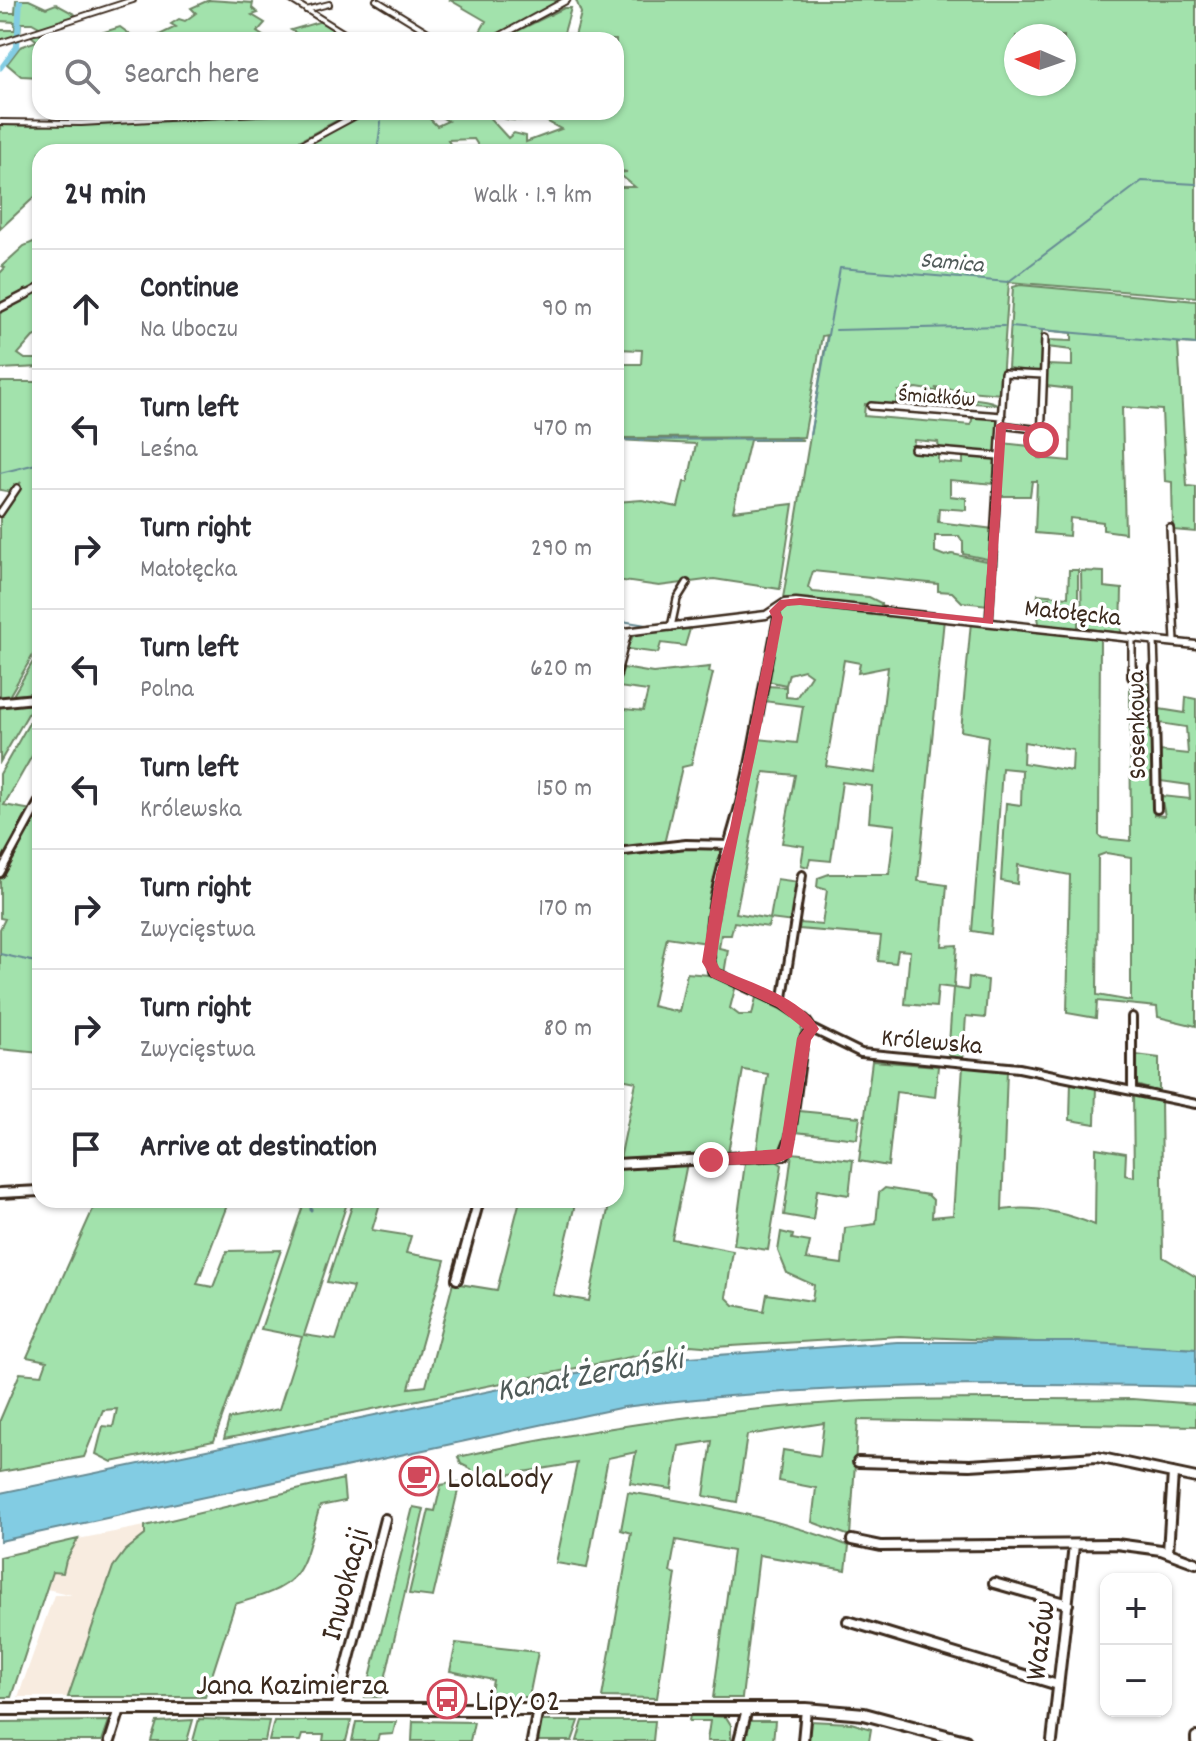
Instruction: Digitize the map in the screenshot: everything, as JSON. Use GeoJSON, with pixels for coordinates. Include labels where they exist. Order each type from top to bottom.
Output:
{"type":"FeatureCollection","features":[{"type":"Feature","properties":{"kind":"main road"},"geometry":{"type":"LineString","coordinates":[[508,32],[567,0]]}},
{"type":"Feature","properties":{"kind":"main road"},"geometry":{"type":"LineString","coordinates":[[303,144],[347,120]]}},
{"type":"Feature","properties":{"kind":"main road"},"geometry":{"type":"LineString","coordinates":[[0,308],[32,291]]}},
{"type":"Feature","properties":{"kind":"main road","name":"Jana Kazimierza"},"geometry":{"type":"LineString","coordinates":[[0,1709],[806,1709],[864,1714],[965,1741]]}},
{"type":"Feature","properties":{"kind":"street"},"geometry":{"type":"LineString","coordinates":[[33,32],[133,0]]}},
{"type":"Feature","properties":{"kind":"street"},"geometry":{"type":"LineString","coordinates":[[291,0],[342,32]]}},
{"type":"Feature","properties":{"kind":"street"},"geometry":{"type":"LineString","coordinates":[[376,0],[428,32]]}},
{"type":"Feature","properties":{"kind":"street"},"geometry":{"type":"LineString","coordinates":[[306,10],[329,4]]}},
{"type":"Feature","properties":{"kind":"street"},"geometry":{"type":"LineString","coordinates":[[0,43],[32,32]]}},
{"type":"Feature","properties":{"kind":"street"},"geometry":{"type":"LineString","coordinates":[[0,122],[127,120]]}},
{"type":"Feature","properties":{"kind":"street"},"geometry":{"type":"LineString","coordinates":[[1041,440],[1045,338]]}},
{"type":"Feature","properties":{"kind":"street"},"geometry":{"type":"LineString","coordinates":[[989,622],[1004,373],[1043,375]]}},
{"type":"Feature","properties":{"kind":"street","name":"Śmiałków"},"geometry":{"type":"LineString","coordinates":[[871,406],[1002,416]]}},
{"type":"Feature","properties":{"kind":"street"},"geometry":{"type":"LineString","coordinates":[[1001,425],[1042,430]]}},
{"type":"Feature","properties":{"kind":"street"},"geometry":{"type":"LineString","coordinates":[[914,449],[998,456]]}},
{"type":"Feature","properties":{"kind":"street"},"geometry":{"type":"LineString","coordinates":[[0,513],[17,488]]}},
{"type":"Feature","properties":{"kind":"street"},"geometry":{"type":"LineString","coordinates":[[1170,528],[1175,642]]}},
{"type":"Feature","properties":{"kind":"street"},"geometry":{"type":"LineString","coordinates":[[671,627],[677,599],[687,583]]}},
{"type":"Feature","properties":{"kind":"street","name":"Małołęcka"},"geometry":{"type":"LineString","coordinates":[[624,632],[774,611],[784,603],[800,602],[1196,645]]}},
{"type":"Feature","properties":{"kind":"street"},"geometry":{"type":"LineString","coordinates":[[624,851],[707,843],[731,845],[764,692],[777,617],[774,611]]}},
{"type":"Feature","properties":{"kind":"street"},"geometry":{"type":"LineString","coordinates":[[624,647],[628,632]]}},
{"type":"Feature","properties":{"kind":"street"},"geometry":{"type":"LineString","coordinates":[[1132,637],[1132,677]]}},
{"type":"Feature","properties":{"kind":"street","name":"Sosenkowa"},"geometry":{"type":"LineString","coordinates":[[1154,640],[1157,809]]}},
{"type":"Feature","properties":{"kind":"street"},"geometry":{"type":"LineString","coordinates":[[0,702],[32,699]]}},
{"type":"Feature","properties":{"kind":"street"},"geometry":{"type":"LineString","coordinates":[[0,873],[32,815]]}},
{"type":"Feature","properties":{"kind":"street","name":"Królewska"},"geometry":{"type":"LineString","coordinates":[[731,845],[710,944],[712,971],[782,1004],[805,1019],[812,1029],[855,1051],[882,1058],[1019,1068],[1196,1104]]}},
{"type":"Feature","properties":{"kind":"street"},"geometry":{"type":"LineString","coordinates":[[782,1004],[802,875]]}},
{"type":"Feature","properties":{"kind":"street"},"geometry":{"type":"LineString","coordinates":[[1132,1017],[1132,1090]]}},
{"type":"Feature","properties":{"kind":"street"},"geometry":{"type":"LineString","coordinates":[[624,1164],[784,1155],[789,1149],[804,1038],[812,1029]]}},
{"type":"Feature","properties":{"kind":"street"},"geometry":{"type":"LineString","coordinates":[[0,1193],[32,1191]]}},
{"type":"Feature","properties":{"kind":"street"},"geometry":{"type":"LineString","coordinates":[[457,1279],[477,1208]]}},
{"type":"Feature","properties":{"kind":"street"},"geometry":{"type":"LineString","coordinates":[[858,1462],[970,1465],[1097,1457],[1196,1478]]}},
{"type":"Feature","properties":{"kind":"street"},"geometry":{"type":"LineString","coordinates":[[1168,1552],[1173,1473]]}},
{"type":"Feature","properties":{"kind":"street","name":"Inwokacji"},"geometry":{"type":"LineString","coordinates":[[336,1709],[385,1519]]}},
{"type":"Feature","properties":{"kind":"street"},"geometry":{"type":"LineString","coordinates":[[852,1540],[881,1546],[1116,1544],[1168,1552],[1196,1563]]}},
{"type":"Feature","properties":{"kind":"street","name":"Wazów"},"geometry":{"type":"LineString","coordinates":[[1052,1741],[1074,1545]]}},
{"type":"Feature","properties":{"kind":"street"},"geometry":{"type":"LineString","coordinates":[[994,1583],[1068,1604]]}},
{"type":"Feature","properties":{"kind":"street"},"geometry":{"type":"LineString","coordinates":[[848,1621],[1058,1685]]}},
{"type":"Feature","properties":{"kind":"street"},"geometry":{"type":"LineString","coordinates":[[110,1741],[120,1709]]}},
{"type":"Feature","properties":{"kind":"street"},"geometry":{"type":"LineString","coordinates":[[532,1741],[538,1709]]}},
{"type":"Feature","properties":{"kind":"street"},"geometry":{"type":"LineString","coordinates":[[739,1741],[747,1709]]}},
{"type":"Feature","properties":{"kind":"street"},"geometry":{"type":"LineString","coordinates":[[803,1741],[806,1709]]}},
{"type":"Feature","properties":{"kind":"shaded area"},"geometry":{"type":"Polygon","coordinates":[[[145,1526],[145,1535],[125,1551],[108,1581],[68,1697],[18,1697],[54,1595],[72,1595],[47,1589],[52,1572],[63,1573],[66,1560],[78,1539],[145,1526]]]}},
{"type":"Feature","properties":{"kind":"green space"},"geometry":{"type":"Polygon","coordinates":[[[16,0],[29,0],[46,8],[56,4],[78,16],[41,28],[32,23],[21,23],[20,35],[0,42],[0,30],[15,30],[15,22],[0,21],[0,13],[15,13],[16,0]]]}},
{"type":"Feature","properties":{"kind":"green space"},"geometry":{"type":"Polygon","coordinates":[[[209,0],[253,3],[252,8],[258,13],[252,15],[265,23],[257,32],[166,32],[176,27],[171,24],[179,19],[185,21],[196,13],[191,8],[209,0]]]}},
{"type":"Feature","properties":{"kind":"green space"},"geometry":{"type":"Polygon","coordinates":[[[450,0],[562,0],[504,32],[480,32],[486,21],[450,0]]]}},
{"type":"Feature","properties":{"kind":"green space"},"geometry":{"type":"Polygon","coordinates":[[[576,0],[1196,0],[1196,297],[1009,282],[1001,394],[935,388],[941,392],[917,388],[900,391],[923,396],[979,399],[999,405],[897,397],[896,406],[865,404],[864,416],[971,425],[973,415],[998,417],[996,454],[939,450],[938,442],[914,440],[913,451],[938,453],[938,462],[963,464],[963,455],[995,459],[994,484],[950,480],[950,496],[966,498],[966,510],[939,508],[938,522],[993,529],[992,560],[963,554],[963,542],[959,536],[935,536],[935,552],[991,562],[988,605],[962,602],[952,592],[938,591],[938,584],[813,571],[808,587],[813,592],[869,597],[881,603],[881,608],[783,598],[827,335],[822,336],[804,437],[624,438],[624,364],[641,364],[642,350],[624,349],[624,187],[635,187],[624,178],[624,172],[627,172],[624,171],[624,144],[477,144],[474,139],[448,140],[450,144],[309,144],[352,120],[431,120],[437,126],[446,120],[492,120],[508,138],[514,133],[526,136],[526,142],[561,129],[545,120],[624,120],[624,32],[576,32],[581,13],[576,0]]]}},
{"type":"Feature","properties":{"kind":"green space"},"geometry":{"type":"Polygon","coordinates":[[[564,8],[571,8],[564,32],[515,32],[564,8]]]}},
{"type":"Feature","properties":{"kind":"green space"},"geometry":{"type":"Polygon","coordinates":[[[322,21],[340,32],[294,32],[291,30],[322,21]]]}},
{"type":"Feature","properties":{"kind":"green space"},"geometry":{"type":"Polygon","coordinates":[[[120,27],[127,32],[104,32],[120,27]]]}},
{"type":"Feature","properties":{"kind":"green space"},"geometry":{"type":"Polygon","coordinates":[[[32,43],[32,77],[21,76],[7,64],[20,47],[32,43]]]}},
{"type":"Feature","properties":{"kind":"green space"},"geometry":{"type":"Polygon","coordinates":[[[152,120],[338,120],[294,144],[32,144],[32,199],[0,229],[0,125],[152,120]]]}},
{"type":"Feature","properties":{"kind":"green space"},"geometry":{"type":"Polygon","coordinates":[[[32,242],[32,287],[0,304],[0,273],[5,268],[2,266],[32,242]]]}},
{"type":"Feature","properties":{"kind":"green space"},"geometry":{"type":"Polygon","coordinates":[[[1020,285],[1196,301],[1196,344],[1178,343],[1187,486],[1196,487],[1196,532],[1173,530],[1172,482],[1165,481],[1162,410],[1122,407],[1125,533],[1103,530],[1103,522],[1070,518],[1069,536],[1035,533],[1037,481],[1032,481],[1030,496],[999,496],[1003,443],[1038,447],[1038,458],[1070,461],[1071,389],[1046,386],[1046,365],[1072,366],[1072,350],[1047,347],[1047,340],[1072,341],[1072,333],[1042,330],[1041,373],[1008,368],[1013,287],[1020,285]]]}},
{"type":"Feature","properties":{"kind":"green space"},"geometry":{"type":"Polygon","coordinates":[[[32,294],[32,338],[18,354],[32,359],[32,367],[0,369],[0,312],[32,294]]]}},
{"type":"Feature","properties":{"kind":"green space"},"geometry":{"type":"Polygon","coordinates":[[[0,382],[32,382],[32,657],[8,698],[0,699],[0,515],[21,482],[12,492],[0,490],[0,382]]]}},
{"type":"Feature","properties":{"kind":"green space"},"geometry":{"type":"Polygon","coordinates":[[[795,437],[803,440],[750,440],[733,511],[793,504],[780,589],[714,579],[659,586],[624,581],[624,501],[642,500],[678,507],[684,482],[688,482],[696,444],[624,440],[795,437]]]}},
{"type":"Feature","properties":{"kind":"green space"},"geometry":{"type":"Polygon","coordinates":[[[1069,570],[1078,570],[1078,629],[1039,625],[1037,606],[1061,609],[1058,604],[1050,603],[1050,598],[1037,601],[1038,594],[1068,597],[1069,570]]]}},
{"type":"Feature","properties":{"kind":"green space"},"geometry":{"type":"Polygon","coordinates":[[[1081,571],[1104,572],[1104,587],[1122,589],[1121,633],[1082,628],[1081,571]]]}},
{"type":"Feature","properties":{"kind":"green space"},"geometry":{"type":"Polygon","coordinates":[[[789,604],[944,619],[918,881],[947,885],[942,946],[957,945],[954,988],[968,990],[969,977],[988,980],[985,1018],[966,1016],[963,1059],[948,1058],[953,988],[938,986],[936,1007],[905,1004],[910,951],[898,950],[896,963],[878,961],[881,936],[799,929],[800,923],[822,925],[827,890],[817,887],[818,878],[829,874],[889,874],[895,825],[869,822],[872,786],[842,782],[831,861],[810,859],[808,867],[801,865],[804,846],[782,843],[795,775],[764,772],[736,913],[770,919],[768,927],[734,922],[731,935],[721,935],[719,948],[728,950],[724,974],[711,961],[726,874],[758,739],[797,743],[803,706],[763,701],[766,686],[786,687],[786,697],[796,698],[811,675],[804,670],[789,674],[786,685],[767,681],[781,612],[789,604]],[[844,660],[826,766],[875,773],[888,667],[858,673],[860,663],[844,660]]]}},
{"type":"Feature","properties":{"kind":"green space"},"geometry":{"type":"Polygon","coordinates":[[[971,622],[1100,637],[1099,835],[1131,841],[1130,682],[1152,684],[1154,815],[1165,816],[1161,796],[1190,799],[1189,785],[1160,781],[1160,751],[1188,754],[1186,727],[1159,723],[1159,709],[1185,713],[1186,697],[1196,699],[1196,1026],[1158,1017],[1157,1007],[1097,1001],[1096,1018],[1067,1013],[1070,875],[1018,865],[1017,884],[1001,881],[1006,803],[1021,805],[1022,770],[1002,768],[991,934],[972,931],[988,736],[961,731],[971,622]],[[1024,742],[1023,763],[1072,771],[1073,750],[1024,742]],[[1106,853],[1098,856],[1097,995],[1131,1001],[1131,857],[1106,853]]]}},
{"type":"Feature","properties":{"kind":"green space"},"geometry":{"type":"Polygon","coordinates":[[[690,629],[685,646],[661,643],[658,653],[627,649],[634,633],[690,629]]]}},
{"type":"Feature","properties":{"kind":"green space"},"geometry":{"type":"Polygon","coordinates":[[[32,663],[32,693],[12,697],[32,663]]]}},
{"type":"Feature","properties":{"kind":"green space"},"geometry":{"type":"Polygon","coordinates":[[[710,667],[709,672],[713,673],[691,765],[682,767],[664,844],[624,850],[624,709],[643,711],[648,691],[624,688],[624,668],[653,673],[710,667]]]}},
{"type":"Feature","properties":{"kind":"green space"},"geometry":{"type":"Polygon","coordinates":[[[32,702],[0,762],[0,705],[32,702]]]}},
{"type":"Feature","properties":{"kind":"green space"},"geometry":{"type":"Polygon","coordinates":[[[29,723],[32,723],[32,756],[4,805],[32,810],[0,868],[0,774],[29,723]]]}},
{"type":"Feature","properties":{"kind":"green space"},"geometry":{"type":"Polygon","coordinates":[[[32,822],[32,1052],[0,1049],[0,929],[5,919],[0,918],[0,880],[32,822]]]}},
{"type":"Feature","properties":{"kind":"green space"},"geometry":{"type":"Polygon","coordinates":[[[685,847],[724,847],[726,851],[708,943],[667,937],[652,1006],[679,1012],[687,973],[709,975],[736,985],[730,1008],[739,1015],[752,1015],[757,993],[803,1020],[782,1152],[756,1155],[768,1074],[743,1070],[728,1153],[624,1159],[624,1140],[636,1082],[624,1080],[624,853],[685,847]]]}},
{"type":"Feature","properties":{"kind":"green space"},"geometry":{"type":"Polygon","coordinates":[[[777,879],[799,882],[793,922],[770,919],[777,879]]]}},
{"type":"Feature","properties":{"kind":"green space"},"geometry":{"type":"Polygon","coordinates":[[[1136,1055],[1159,1058],[1159,1092],[1136,1085],[1136,1055]]]}},
{"type":"Feature","properties":{"kind":"green space"},"geometry":{"type":"Polygon","coordinates":[[[872,1061],[938,1066],[935,1097],[896,1092],[888,1166],[859,1161],[872,1061]]]}},
{"type":"Feature","properties":{"kind":"green space"},"geometry":{"type":"Polygon","coordinates":[[[963,1066],[1007,1070],[1002,1210],[1049,1211],[1095,1225],[1096,1148],[1126,1153],[1125,1175],[1134,1177],[1133,1094],[1161,1099],[1163,1257],[1196,1277],[1196,1349],[900,1336],[715,1347],[690,1345],[224,1439],[229,1419],[279,1409],[302,1337],[261,1329],[302,1208],[345,1208],[304,1335],[336,1340],[353,1287],[327,1282],[351,1208],[379,1208],[372,1230],[411,1236],[406,1253],[445,1260],[409,1388],[426,1386],[453,1283],[497,1290],[518,1208],[574,1208],[553,1295],[589,1301],[608,1208],[624,1208],[624,1168],[687,1163],[672,1239],[733,1251],[726,1297],[734,1305],[764,1311],[767,1294],[812,1301],[814,1285],[787,1273],[778,1251],[781,1232],[793,1235],[792,1239],[810,1242],[806,1259],[842,1264],[845,1228],[876,1224],[879,1193],[885,1188],[928,1195],[933,1200],[932,1217],[953,1215],[963,1066]]]}},
{"type":"Feature","properties":{"kind":"green space"},"geometry":{"type":"Polygon","coordinates":[[[1071,1080],[1096,1086],[1095,1124],[1070,1120],[1071,1080]]]}},
{"type":"Feature","properties":{"kind":"green space"},"geometry":{"type":"Polygon","coordinates":[[[799,1111],[860,1117],[857,1139],[796,1132],[799,1111]]]}},
{"type":"Feature","properties":{"kind":"green space"},"geometry":{"type":"Polygon","coordinates":[[[792,1153],[853,1160],[849,1195],[817,1190],[813,1220],[784,1215],[792,1153]]]}},
{"type":"Feature","properties":{"kind":"green space"},"geometry":{"type":"Polygon","coordinates":[[[776,1161],[782,1165],[768,1250],[734,1245],[745,1163],[776,1161]]]}},
{"type":"Feature","properties":{"kind":"green space"},"geometry":{"type":"Polygon","coordinates":[[[93,1208],[226,1208],[197,1284],[213,1287],[227,1251],[281,1250],[214,1441],[112,1462],[96,1454],[103,1426],[113,1427],[117,1409],[103,1410],[84,1457],[0,1472],[0,1420],[20,1373],[42,1375],[47,1361],[27,1357],[93,1208]]]}},
{"type":"Feature","properties":{"kind":"green space"},"geometry":{"type":"Polygon","coordinates":[[[1132,1399],[1196,1404],[1196,1426],[858,1420],[850,1536],[812,1522],[816,1488],[779,1481],[783,1450],[820,1456],[824,1423],[747,1435],[737,1502],[704,1496],[712,1441],[679,1446],[672,1489],[630,1483],[636,1452],[608,1458],[587,1568],[556,1563],[577,1463],[475,1480],[471,1469],[461,1464],[458,1457],[651,1422],[749,1410],[847,1402],[1132,1399]]]}},
{"type":"Feature","properties":{"kind":"green space"},"geometry":{"type":"Polygon","coordinates":[[[343,1479],[345,1501],[320,1506],[309,1547],[297,1573],[276,1590],[235,1604],[205,1697],[68,1697],[113,1567],[125,1551],[145,1535],[145,1526],[343,1479]]]}},
{"type":"Feature","properties":{"kind":"green space"},"geometry":{"type":"Polygon","coordinates":[[[460,1482],[433,1597],[409,1594],[429,1510],[435,1511],[441,1485],[460,1482]]]}},
{"type":"Feature","properties":{"kind":"green space"},"geometry":{"type":"Polygon","coordinates":[[[628,1492],[740,1513],[795,1527],[849,1546],[846,1570],[759,1555],[742,1698],[713,1698],[733,1551],[676,1540],[670,1572],[676,1574],[657,1698],[602,1697],[631,1533],[621,1530],[628,1492]]]}},
{"type":"Feature","properties":{"kind":"green space"},"geometry":{"type":"Polygon","coordinates":[[[413,1507],[424,1509],[381,1697],[365,1697],[413,1507]]]}},
{"type":"Feature","properties":{"kind":"green space"},"geometry":{"type":"Polygon","coordinates":[[[78,1539],[66,1560],[63,1573],[52,1572],[11,1697],[0,1697],[0,1557],[78,1539]]]}},
{"type":"Feature","properties":{"kind":"green space"},"geometry":{"type":"Polygon","coordinates":[[[456,1643],[538,1652],[529,1697],[490,1697],[493,1680],[450,1671],[456,1643]]]}},
{"type":"Feature","properties":{"kind":"green space"},"geometry":{"type":"Polygon","coordinates":[[[690,1715],[726,1717],[731,1725],[731,1741],[707,1741],[710,1721],[689,1721],[690,1715]]]}},
{"type":"Feature","properties":{"kind":"green space"},"geometry":{"type":"Polygon","coordinates":[[[199,1719],[269,1721],[265,1741],[193,1741],[199,1719]]]}},
{"type":"Feature","properties":{"kind":"green space"},"geometry":{"type":"Polygon","coordinates":[[[193,1720],[187,1741],[151,1741],[157,1722],[193,1720]]]}},
{"type":"Feature","properties":{"kind":"green space"},"geometry":{"type":"Polygon","coordinates":[[[109,1721],[102,1741],[0,1741],[0,1722],[109,1721]]]}},
{"type":"Feature","properties":{"kind":"green space"},"geometry":{"type":"Polygon","coordinates":[[[274,1721],[351,1721],[346,1741],[323,1741],[324,1735],[302,1735],[300,1741],[269,1741],[274,1721]]]}},
{"type":"Feature","properties":{"kind":"green space"},"geometry":{"type":"Polygon","coordinates":[[[413,1721],[474,1722],[470,1741],[412,1741],[413,1721]]]}},
{"type":"Feature","properties":{"kind":"green space"},"geometry":{"type":"Polygon","coordinates":[[[539,1721],[579,1721],[572,1741],[535,1741],[539,1721]]]}},
{"type":"Feature","properties":{"kind":"green space"},"geometry":{"type":"Polygon","coordinates":[[[583,1721],[655,1721],[653,1741],[577,1741],[583,1721]]]}},
{"type":"Feature","properties":{"kind":"green space"},"geometry":{"type":"Polygon","coordinates":[[[746,1721],[775,1721],[773,1741],[741,1741],[746,1721]]]}},
{"type":"Feature","properties":{"kind":"green space"},"geometry":{"type":"Polygon","coordinates":[[[809,1721],[851,1723],[871,1729],[869,1741],[807,1741],[809,1721]]]}},
{"type":"Feature","properties":{"kind":"green space"},"geometry":{"type":"Polygon","coordinates":[[[356,1722],[396,1722],[393,1734],[379,1735],[377,1741],[352,1741],[356,1722]]]}},
{"type":"Feature","properties":{"kind":"water","name":"Kanał Żerański"},"geometry":{"type":"Polygon","coordinates":[[[897,1342],[1077,1342],[1196,1349],[1196,1387],[910,1386],[767,1393],[624,1407],[0,1541],[0,1493],[634,1361],[897,1342]]]}},
{"type":"Feature","properties":{"kind":"waterway"},"geometry":{"type":"LineString","coordinates":[[0,69],[17,46],[20,0]]}},
{"type":"Feature","properties":{"kind":"waterway"},"geometry":{"type":"LineString","coordinates":[[378,144],[381,122]]}},
{"type":"Feature","properties":{"kind":"waterway","name":"Samica"},"geometry":{"type":"LineString","coordinates":[[810,435],[840,268],[1008,282],[1142,181],[1196,184]]}},
{"type":"Feature","properties":{"kind":"waterway"},"geometry":{"type":"LineString","coordinates":[[836,330],[1004,326]]}},
{"type":"Feature","properties":{"kind":"waterway"},"geometry":{"type":"LineString","coordinates":[[1011,327],[1196,344]]}},
{"type":"Feature","properties":{"kind":"waterway","name":"Samica"},"geometry":{"type":"LineString","coordinates":[[624,440],[799,439]]}},
{"type":"Feature","properties":{"kind":"waterway","name":"Samica"},"geometry":{"type":"LineString","coordinates":[[0,473],[32,465]]}},
{"type":"Feature","properties":{"kind":"waterway"},"geometry":{"type":"LineString","coordinates":[[624,621],[646,625]]}},
{"type":"Feature","properties":{"kind":"waterway"},"geometry":{"type":"LineString","coordinates":[[0,954],[32,961]]}},
{"type":"Feature","properties":{"kind":"place","name":"LolaLody"},"geometry":{"type":"Point","coordinates":[419,1476]}},
{"type":"Feature","properties":{"kind":"place","name":"Lipy 02"},"geometry":{"type":"Point","coordinates":[447,1699]}},
{"type":"Feature","properties":{"kind":"route"},"geometry":{"type":"LineString","coordinates":[[711,1160],[780,1157],[787,1153],[804,1038],[807,1031],[812,1029],[805,1019],[782,1004],[715,973],[709,962],[722,874],[736,828],[764,692],[777,617],[774,611],[784,603],[800,602],[989,622],[1001,425],[1042,430],[1041,440]]}}]}
